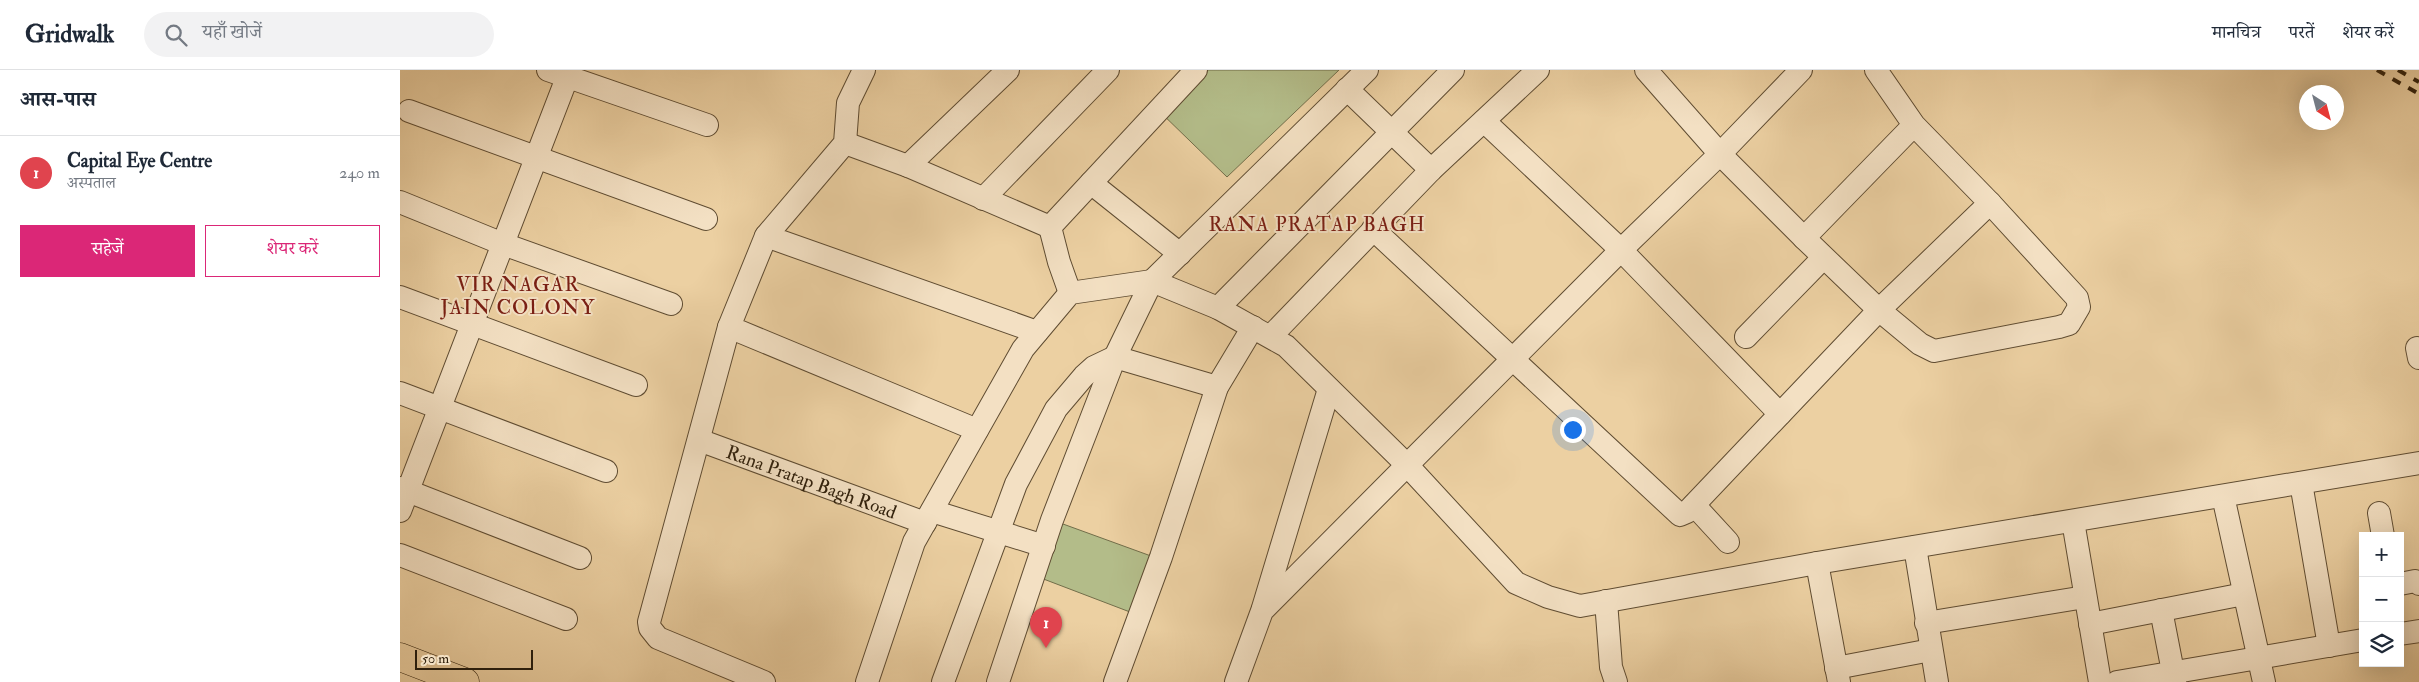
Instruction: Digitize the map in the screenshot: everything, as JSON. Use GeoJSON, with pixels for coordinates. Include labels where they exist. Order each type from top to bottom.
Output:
{"type":"FeatureCollection","features":[{"type":"Feature","properties":{"kind":"main road"},"geometry":{"type":"LineString","coordinates":[[400,657],[465,682]]}},
{"type":"Feature","properties":{"kind":"street"},"geometry":{"type":"LineString","coordinates":[[764,682],[658,638],[650,628],[649,622],[729,327],[766,236],[844,143],[848,103],[864,70]]}},
{"type":"Feature","properties":{"kind":"street"},"geometry":{"type":"LineString","coordinates":[[908,166],[1008,70]]}},
{"type":"Feature","properties":{"kind":"street"},"geometry":{"type":"LineString","coordinates":[[983,199],[1108,70]]}},
{"type":"Feature","properties":{"kind":"street"},"geometry":{"type":"LineString","coordinates":[[1050,227],[1196,70]]}},
{"type":"Feature","properties":{"kind":"street"},"geometry":{"type":"LineString","coordinates":[[998,682],[1044,546],[1115,357],[1152,281],[1367,70]]}},
{"type":"Feature","properties":{"kind":"street"},"geometry":{"type":"LineString","coordinates":[[1218,308],[1454,70]]}},
{"type":"Feature","properties":{"kind":"street"},"geometry":{"type":"LineString","coordinates":[[1115,682],[1161,557],[1217,387],[1262,331],[1373,229],[1431,170],[1538,70]]}},
{"type":"Feature","properties":{"kind":"street"},"geometry":{"type":"LineString","coordinates":[[1646,70],[1720,154],[1823,258],[1879,310],[1920,344],[1934,350],[2069,324],[2076,316],[2079,307],[2077,298],[1990,203],[1914,125],[1876,70]]}},
{"type":"Feature","properties":{"kind":"street"},"geometry":{"type":"LineString","coordinates":[[1262,611],[1621,250],[1720,154],[1801,70]]}},
{"type":"Feature","properties":{"kind":"street"},"geometry":{"type":"LineString","coordinates":[[580,558],[403,497],[440,408],[536,158],[562,73],[707,125]]}},
{"type":"Feature","properties":{"kind":"street"},"geometry":{"type":"LineString","coordinates":[[1347,89],[1431,170]]}},
{"type":"Feature","properties":{"kind":"street"},"geometry":{"type":"LineString","coordinates":[[409,111],[706,219]]}},
{"type":"Feature","properties":{"kind":"street"},"geometry":{"type":"LineString","coordinates":[[1484,121],[1621,250],[1780,414]]}},
{"type":"Feature","properties":{"kind":"street"},"geometry":{"type":"LineString","coordinates":[[1804,238],[1914,125]]}},
{"type":"Feature","properties":{"kind":"street"},"geometry":{"type":"LineString","coordinates":[[844,143],[908,166],[1050,227]]}},
{"type":"Feature","properties":{"kind":"street"},"geometry":{"type":"LineString","coordinates":[[1091,183],[1180,254]]}},
{"type":"Feature","properties":{"kind":"street"},"geometry":{"type":"LineString","coordinates":[[400,202],[503,244],[671,304]]}},
{"type":"Feature","properties":{"kind":"street"},"geometry":{"type":"LineString","coordinates":[[1373,229],[1677,514],[1684,514],[1879,310],[1990,203]]}},
{"type":"Feature","properties":{"kind":"street"},"geometry":{"type":"LineString","coordinates":[[1050,227],[1059,262],[1070,293]]}},
{"type":"Feature","properties":{"kind":"street"},"geometry":{"type":"LineString","coordinates":[[766,236],[1037,332]]}},
{"type":"Feature","properties":{"kind":"street"},"geometry":{"type":"LineString","coordinates":[[1746,337],[1823,258]]}},
{"type":"Feature","properties":{"kind":"street"},"geometry":{"type":"LineString","coordinates":[[867,682],[914,542],[1023,349],[1070,293],[1152,281],[1218,308],[1286,346],[1407,465],[1516,583],[1548,598],[1580,606],[1817,563],[2419,463]]}},
{"type":"Feature","properties":{"kind":"street"},"geometry":{"type":"LineString","coordinates":[[400,297],[636,385]]}},
{"type":"Feature","properties":{"kind":"street"},"geometry":{"type":"LineString","coordinates":[[729,327],[977,430]]}},
{"type":"Feature","properties":{"kind":"street"},"geometry":{"type":"LineString","coordinates":[[943,682],[1016,484],[1056,409],[1084,376],[1094,367],[1115,357],[1217,387]]}},
{"type":"Feature","properties":{"kind":"street"},"geometry":{"type":"LineString","coordinates":[[1236,682],[1262,611],[1329,389]]}},
{"type":"Feature","properties":{"kind":"street"},"geometry":{"type":"LineString","coordinates":[[400,393],[606,471]]}},
{"type":"Feature","properties":{"kind":"street","name":"Rana Pratap Bagh Road"},"geometry":{"type":"LineString","coordinates":[[699,440],[928,517],[998,532],[1044,546]]}},
{"type":"Feature","properties":{"kind":"street"},"geometry":{"type":"LineString","coordinates":[[2301,483],[2329,646]]}},
{"type":"Feature","properties":{"kind":"street"},"geometry":{"type":"LineString","coordinates":[[2223,496],[2264,682]]}},
{"type":"Feature","properties":{"kind":"street"},"geometry":{"type":"LineString","coordinates":[[1694,505],[1728,542]]}},
{"type":"Feature","properties":{"kind":"street"},"geometry":{"type":"LineString","coordinates":[[2378,513],[2382,532]]}},
{"type":"Feature","properties":{"kind":"street"},"geometry":{"type":"LineString","coordinates":[[2073,521],[2100,682]]}},
{"type":"Feature","properties":{"kind":"street"},"geometry":{"type":"LineString","coordinates":[[1915,547],[1937,682]]}},
{"type":"Feature","properties":{"kind":"street"},"geometry":{"type":"LineString","coordinates":[[400,555],[566,619]]}},
{"type":"Feature","properties":{"kind":"street"},"geometry":{"type":"LineString","coordinates":[[1817,563],[1837,675],[1931,650]]}},
{"type":"Feature","properties":{"kind":"street"},"geometry":{"type":"LineString","coordinates":[[2404,583],[2415,581],[2419,584]]}},
{"type":"Feature","properties":{"kind":"street"},"geometry":{"type":"LineString","coordinates":[[2090,624],[2244,594]]}},
{"type":"Feature","properties":{"kind":"street"},"geometry":{"type":"LineString","coordinates":[[1926,623],[2085,597]]}},
{"type":"Feature","properties":{"kind":"street"},"geometry":{"type":"LineString","coordinates":[[1606,601],[1611,667],[1616,682]]}},
{"type":"Feature","properties":{"kind":"street"},"geometry":{"type":"LineString","coordinates":[[2161,610],[2174,677]]}},
{"type":"Feature","properties":{"kind":"street"},"geometry":{"type":"LineString","coordinates":[[2404,633],[2419,631]]}},
{"type":"Feature","properties":{"kind":"street"},"geometry":{"type":"LineString","coordinates":[[2117,682],[2174,677],[2258,656],[2359,641]]}},
{"type":"Feature","properties":{"kind":"green space"},"geometry":{"type":"Polygon","coordinates":[[[1191,70],[1339,70],[1227,177],[1155,107],[1191,70]]]}},
{"type":"Feature","properties":{"kind":"green space"},"geometry":{"type":"Polygon","coordinates":[[[1052,520],[1151,556],[1130,612],[1033,575],[1052,520]]]}},
{"type":"Feature","properties":{"kind":"railway"},"geometry":{"type":"LineString","coordinates":[[2377,70],[2419,94]]}},
{"type":"Feature","properties":{"kind":"railway"},"geometry":{"type":"LineString","coordinates":[[2398,70],[2419,82]]}},
{"type":"Feature","properties":{"kind":"place","name":"Capital Eye Centre"},"geometry":{"type":"Point","coordinates":[1046,648]}},
{"type":"Feature","properties":{"kind":"district","name":"RANA PRATAP BAGH"},"geometry":{"type":"Point","coordinates":[1317,224]}},
{"type":"Feature","properties":{"kind":"district","name":"VIR NAGAR JAIN COLONY"},"geometry":{"type":"Point","coordinates":[518,296]}}]}
